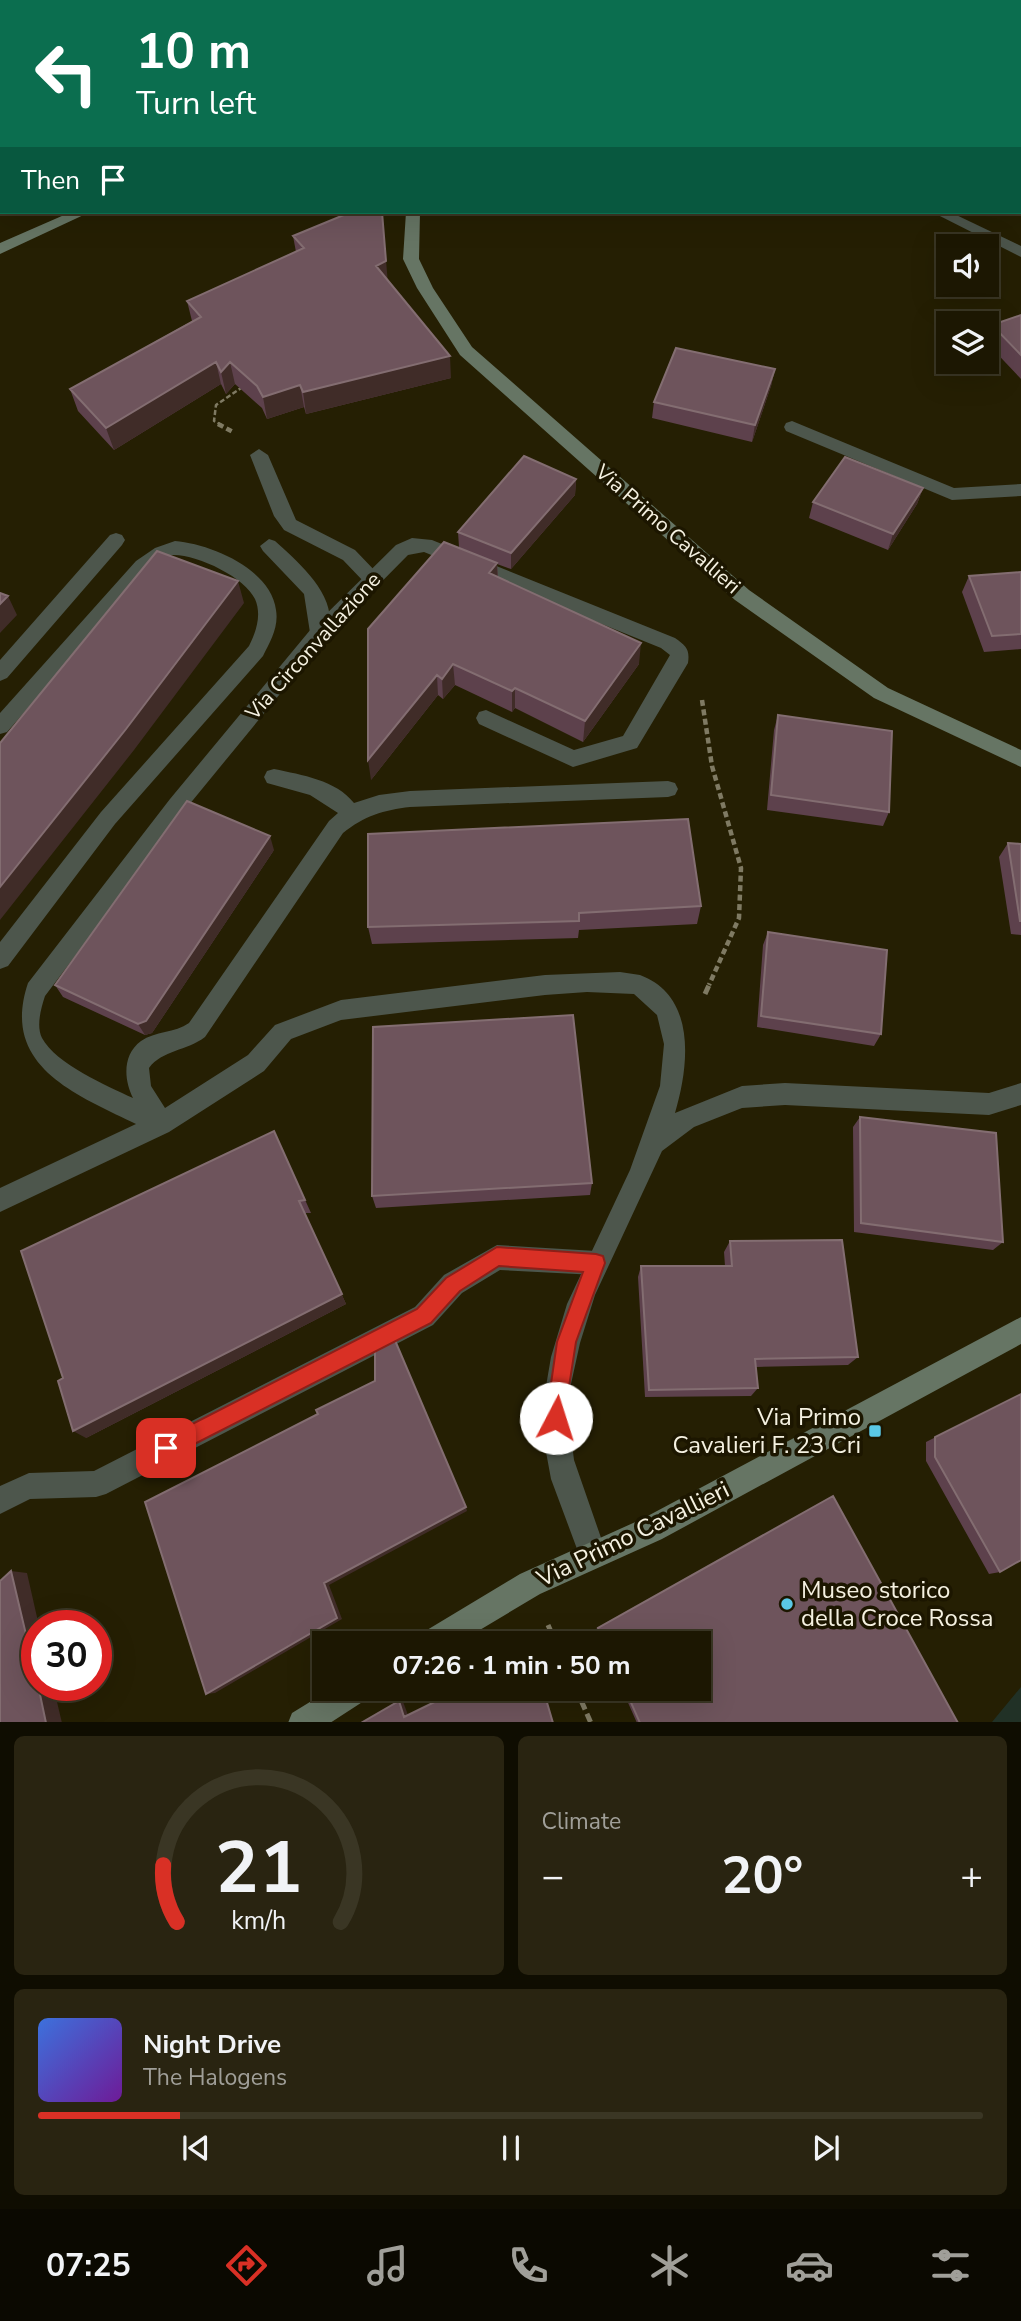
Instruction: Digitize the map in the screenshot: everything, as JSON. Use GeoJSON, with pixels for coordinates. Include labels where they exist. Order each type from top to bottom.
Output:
{"type":"FeatureCollection","features":[{"type":"Feature","properties":{"kind":"main road"},"geometry":{"type":"LineString","coordinates":[[0,249],[78,214]]}},
{"type":"Feature","properties":{"kind":"main road","name":"Via Primo Cavallieri"},"geometry":{"type":"LineString","coordinates":[[413,214],[411,259],[425,288],[466,351],[742,595],[881,693],[1021,759]]}},
{"type":"Feature","properties":{"kind":"main road","name":"Via Primo Cavallieri"},"geometry":{"type":"LineString","coordinates":[[452,1631],[530,1584],[652,1530],[1021,1330]]}},
{"type":"Feature","properties":{"kind":"main road"},"geometry":{"type":"LineString","coordinates":[[304,1722],[338,1701]]}},
{"type":"Feature","properties":{"kind":"street"},"geometry":{"type":"LineString","coordinates":[[943,214],[1021,251]]}},
{"type":"Feature","properties":{"kind":"street"},"geometry":{"type":"LineString","coordinates":[[792,427],[952,494],[1021,490]]}},
{"type":"Feature","properties":{"kind":"street"},"geometry":{"type":"LineString","coordinates":[[259,455],[283,516],[290,525],[349,555],[372,579]]}},
{"type":"Feature","properties":{"kind":"street"},"geometry":{"type":"LineString","coordinates":[[0,673],[116,540]]}},
{"type":"Feature","properties":{"kind":"street"},"geometry":{"type":"LineString","coordinates":[[269,545],[310,586],[318,601],[318,634]]}},
{"type":"Feature","properties":{"kind":"street","name":"Via Circonvallazione"},"geometry":{"type":"LineString","coordinates":[[161,1124],[54,1066],[32,1043],[28,1011],[36,990],[177,805],[318,634],[402,550],[412,545],[426,545],[668,643],[680,652],[678,663],[631,741],[621,745],[573,759],[486,718]]}},
{"type":"Feature","properties":{"kind":"street"},"geometry":{"type":"LineString","coordinates":[[0,726],[142,566],[157,554],[174,548],[209,556],[245,575],[263,591],[268,613],[266,634],[256,651],[108,818],[0,959]]}},
{"type":"Feature","properties":{"kind":"street"},"geometry":{"type":"LineString","coordinates":[[274,777],[329,793],[342,800],[350,813]]}},
{"type":"Feature","properties":{"kind":"street"},"geometry":{"type":"LineString","coordinates":[[161,1124],[140,1089],[137,1065],[149,1049],[185,1040],[197,1030],[336,827],[350,813],[376,803],[410,799],[668,789]]}},
{"type":"Feature","properties":{"kind":"street"},"geometry":{"type":"LineString","coordinates":[[0,1200],[161,1124],[256,1063],[283,1032],[341,1010],[590,981],[639,984],[662,1001],[673,1024],[678,1056],[669,1098],[653,1143],[596,1263],[567,1342],[557,1396],[555,1439],[563,1482],[593,1555]]}},
{"type":"Feature","properties":{"kind":"street"},"geometry":{"type":"LineString","coordinates":[[653,1143],[686,1119],[742,1097],[785,1094],[989,1104],[1021,1094]]}},
{"type":"Feature","properties":{"kind":"street"},"geometry":{"type":"LineString","coordinates":[[0,1500],[29,1486],[96,1484],[424,1316],[453,1284],[497,1257],[596,1263]]}},
{"type":"Feature","properties":{"kind":"path"},"geometry":{"type":"LineString","coordinates":[[250,382],[216,405],[214,421],[251,442],[259,455]]}},
{"type":"Feature","properties":{"kind":"path"},"geometry":{"type":"LineString","coordinates":[[678,1056],[739,918],[741,868],[712,766],[701,692]]}},
{"type":"Feature","properties":{"kind":"path"},"geometry":{"type":"LineString","coordinates":[[581,1701],[591,1722]]}},
{"type":"Feature","properties":{"kind":"green space"},"geometry":{"type":"Polygon","coordinates":[[[1021,1687],[1021,1722],[992,1722],[1021,1687]]]}},
{"type":"Feature","properties":{"kind":"building"},"geometry":{"type":"Polygon","coordinates":[[[346,214],[382,214],[386,261],[376,266],[450,356],[303,392],[300,385],[263,397],[257,386],[230,362],[221,372],[216,362],[106,428],[70,389],[201,317],[187,301],[304,248],[293,236],[346,214]]]}},
{"type":"Feature","properties":{"kind":"building"},"geometry":{"type":"Polygon","coordinates":[[[1021,315],[1021,355],[999,332],[999,323],[1021,315]]]}},
{"type":"Feature","properties":{"kind":"building"},"geometry":{"type":"Polygon","coordinates":[[[676,348],[775,369],[755,425],[654,402],[676,348]]]}},
{"type":"Feature","properties":{"kind":"building"},"geometry":{"type":"Polygon","coordinates":[[[524,456],[576,479],[511,553],[458,532],[524,456]]]}},
{"type":"Feature","properties":{"kind":"building"},"geometry":{"type":"Polygon","coordinates":[[[845,457],[923,488],[893,534],[813,502],[845,457]]]}},
{"type":"Feature","properties":{"kind":"building"},"geometry":{"type":"Polygon","coordinates":[[[444,542],[497,563],[489,573],[641,643],[585,721],[515,688],[512,691],[453,664],[442,679],[437,675],[368,760],[368,629],[444,542]]]}},
{"type":"Feature","properties":{"kind":"building"},"geometry":{"type":"Polygon","coordinates":[[[157,551],[238,581],[126,729],[0,887],[0,743],[157,551]]]}},
{"type":"Feature","properties":{"kind":"building"},"geometry":{"type":"Polygon","coordinates":[[[1021,572],[1021,634],[992,636],[969,576],[1021,572]]]}},
{"type":"Feature","properties":{"kind":"building"},"geometry":{"type":"Polygon","coordinates":[[[0,593],[8,596],[0,604],[0,593]]]}},
{"type":"Feature","properties":{"kind":"building"},"geometry":{"type":"Polygon","coordinates":[[[778,715],[892,731],[889,812],[771,795],[778,715]]]}},
{"type":"Feature","properties":{"kind":"building"},"geometry":{"type":"Polygon","coordinates":[[[187,801],[270,836],[146,1021],[138,1024],[55,985],[187,801]]]}},
{"type":"Feature","properties":{"kind":"building"},"geometry":{"type":"Polygon","coordinates":[[[688,819],[701,906],[579,913],[579,921],[368,927],[368,834],[688,819]]]}},
{"type":"Feature","properties":{"kind":"building"},"geometry":{"type":"Polygon","coordinates":[[[1008,843],[1021,844],[1021,921],[1020,921],[1008,843]]]}},
{"type":"Feature","properties":{"kind":"building"},"geometry":{"type":"Polygon","coordinates":[[[768,932],[887,950],[881,1034],[761,1016],[768,932]]]}},
{"type":"Feature","properties":{"kind":"building"},"geometry":{"type":"Polygon","coordinates":[[[573,1015],[592,1183],[372,1196],[373,1027],[573,1015]]]}},
{"type":"Feature","properties":{"kind":"building"},"geometry":{"type":"Polygon","coordinates":[[[860,1117],[996,1133],[1003,1242],[861,1223],[860,1117]]]}},
{"type":"Feature","properties":{"kind":"building"},"geometry":{"type":"Polygon","coordinates":[[[274,1131],[305,1200],[299,1201],[342,1294],[73,1431],[58,1381],[63,1378],[21,1251],[274,1131]]]}},
{"type":"Feature","properties":{"kind":"building"},"geometry":{"type":"Polygon","coordinates":[[[842,1240],[858,1357],[755,1359],[758,1388],[649,1390],[641,1266],[732,1266],[730,1241],[842,1240]]]}},
{"type":"Feature","properties":{"kind":"building"},"geometry":{"type":"Polygon","coordinates":[[[394,1338],[466,1507],[324,1583],[337,1618],[206,1694],[145,1502],[318,1414],[316,1410],[375,1381],[375,1348],[394,1338]]]}},
{"type":"Feature","properties":{"kind":"building"},"geometry":{"type":"Polygon","coordinates":[[[1021,1394],[1021,1560],[1000,1572],[935,1457],[935,1437],[1021,1394]]]}},
{"type":"Feature","properties":{"kind":"building"},"geometry":{"type":"Polygon","coordinates":[[[833,1496],[957,1722],[640,1722],[630,1701],[711,1701],[711,1631],[599,1631],[598,1628],[833,1496]]]}},
{"type":"Feature","properties":{"kind":"building"},"geometry":{"type":"Polygon","coordinates":[[[11,1571],[21,1613],[21,1701],[41,1701],[46,1722],[0,1722],[0,1581],[11,1571]]]}},
{"type":"Feature","properties":{"kind":"building"},"geometry":{"type":"Polygon","coordinates":[[[399,1701],[404,1717],[437,1701],[547,1701],[553,1722],[363,1722],[399,1701]]]}},
{"type":"Feature","properties":{"kind":"place","name":"Via Primo Cavalieri F. 23 Cri"},"geometry":{"type":"Point","coordinates":[875,1431]}},
{"type":"Feature","properties":{"kind":"place","name":"Museo storico della Croce Rossa"},"geometry":{"type":"Point","coordinates":[787,1604]}},
{"type":"Feature","properties":{"kind":"route"},"geometry":{"type":"LineString","coordinates":[[166,1448],[424,1316],[453,1284],[497,1257],[596,1263],[567,1342],[557,1396],[556,1418]]}}]}
